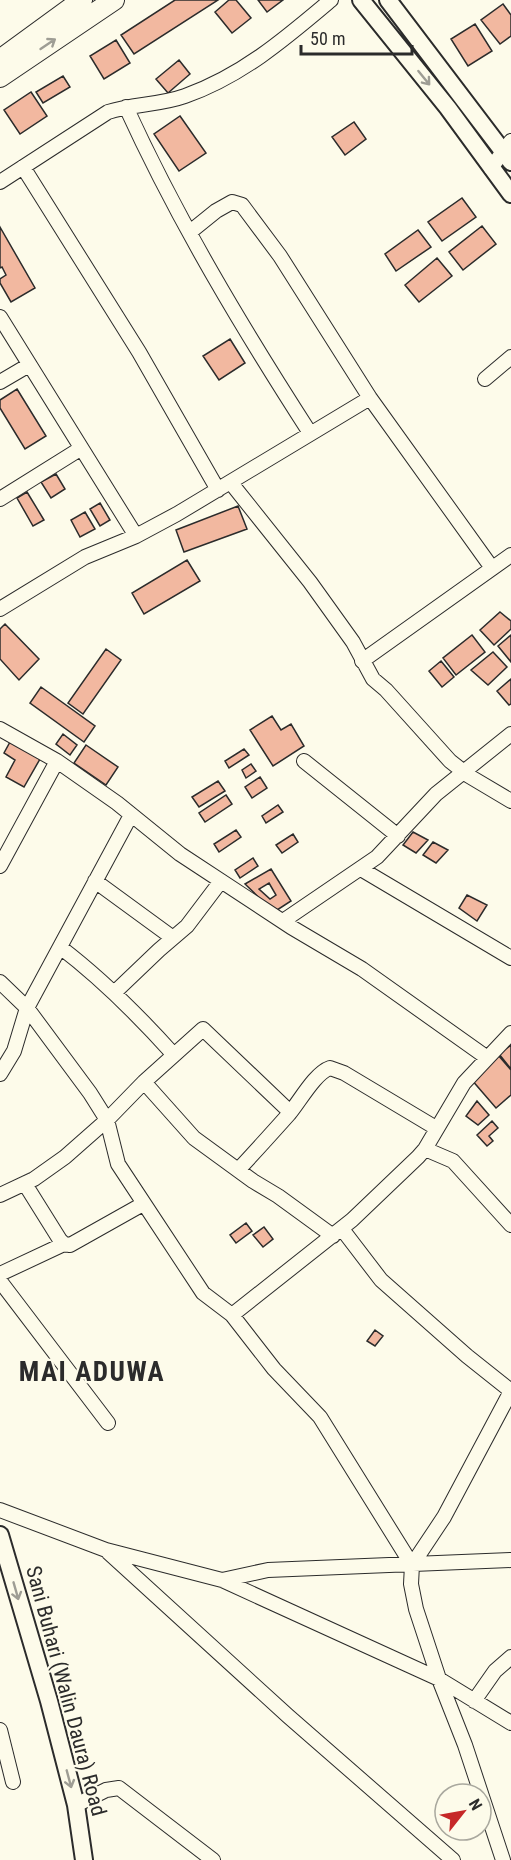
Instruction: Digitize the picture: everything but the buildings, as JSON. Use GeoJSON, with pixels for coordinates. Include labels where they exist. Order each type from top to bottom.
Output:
{"type":"FeatureCollection","features":[{"type":"Feature","properties":{"kind":"main road"},"geometry":{"type":"LineString","coordinates":[[0,60],[82,0]]}},
{"type":"Feature","properties":{"kind":"main road"},"geometry":{"type":"LineString","coordinates":[[0,77],[114,0]]}},
{"type":"Feature","properties":{"kind":"street"},"geometry":{"type":"LineString","coordinates":[[0,182],[108,112],[126,107],[171,101],[227,78],[276,47],[331,0]]}},
{"type":"Feature","properties":{"kind":"street"},"geometry":{"type":"LineString","coordinates":[[361,0],[448,108],[511,195]]}},
{"type":"Feature","properties":{"kind":"street"},"geometry":{"type":"LineString","coordinates":[[388,0],[508,152],[491,168]]}},
{"type":"Feature","properties":{"kind":"street"},"geometry":{"type":"LineString","coordinates":[[126,107],[153,166],[254,346],[310,434]]}},
{"type":"Feature","properties":{"kind":"street"},"geometry":{"type":"LineString","coordinates":[[23,167],[139,352],[218,490]]}},
{"type":"Feature","properties":{"kind":"street"},"geometry":{"type":"LineString","coordinates":[[190,232],[216,211],[232,202],[242,205],[280,256],[370,398],[492,568]]}},
{"type":"Feature","properties":{"kind":"street"},"geometry":{"type":"LineString","coordinates":[[0,317],[136,536]]}},
{"type":"Feature","properties":{"kind":"street"},"geometry":{"type":"LineString","coordinates":[[484,379],[511,357]]}},
{"type":"Feature","properties":{"kind":"street"},"geometry":{"type":"LineString","coordinates":[[0,382],[29,365]]}},
{"type":"Feature","properties":{"kind":"street"},"geometry":{"type":"LineString","coordinates":[[0,609],[85,557],[136,536],[231,483],[370,398]]}},
{"type":"Feature","properties":{"kind":"street"},"geometry":{"type":"LineString","coordinates":[[0,499],[80,449]]}},
{"type":"Feature","properties":{"kind":"street"},"geometry":{"type":"LineString","coordinates":[[231,483],[310,582],[353,642],[373,678],[450,761],[511,801]]}},
{"type":"Feature","properties":{"kind":"street"},"geometry":{"type":"LineString","coordinates":[[362,661],[511,555]]}},
{"type":"Feature","properties":{"kind":"street"},"geometry":{"type":"LineString","coordinates":[[0,729],[57,761],[180,854],[362,969],[486,1057]]}},
{"type":"Feature","properties":{"kind":"street"},"geometry":{"type":"LineString","coordinates":[[283,921],[377,857],[436,794],[511,734]]}},
{"type":"Feature","properties":{"kind":"street"},"geometry":{"type":"LineString","coordinates":[[0,866],[57,761]]}},
{"type":"Feature","properties":{"kind":"street"},"geometry":{"type":"LineString","coordinates":[[304,761],[398,836]]}},
{"type":"Feature","properties":{"kind":"street"},"geometry":{"type":"LineString","coordinates":[[0,1074],[14,1051],[27,1008],[131,815]]}},
{"type":"Feature","properties":{"kind":"street"},"geometry":{"type":"LineString","coordinates":[[361,869],[511,958]]}},
{"type":"Feature","properties":{"kind":"street"},"geometry":{"type":"LineString","coordinates":[[94,881],[173,938]]}},
{"type":"Feature","properties":{"kind":"street"},"geometry":{"type":"LineString","coordinates":[[114,993],[188,926],[221,881]]}},
{"type":"Feature","properties":{"kind":"street"},"geometry":{"type":"LineString","coordinates":[[60,946],[114,993],[174,1056]]}},
{"type":"Feature","properties":{"kind":"street"},"geometry":{"type":"LineString","coordinates":[[0,982],[27,1008],[90,1092],[107,1120],[118,1164],[203,1293],[232,1315],[274,1369],[320,1417],[412,1565]]}},
{"type":"Feature","properties":{"kind":"street"},"geometry":{"type":"LineString","coordinates":[[0,1195],[34,1179],[65,1157],[198,1033],[205,1030],[290,1112]]}},
{"type":"Feature","properties":{"kind":"street"},"geometry":{"type":"LineString","coordinates":[[232,1315],[337,1232],[425,1149],[464,1083],[511,1033]]}},
{"type":"Feature","properties":{"kind":"street"},"geometry":{"type":"LineString","coordinates":[[238,1170],[324,1070],[330,1068],[344,1073],[436,1128]]}},
{"type":"Feature","properties":{"kind":"street"},"geometry":{"type":"LineString","coordinates":[[144,1082],[194,1138],[238,1170],[337,1232],[381,1280],[467,1356],[511,1391],[444,1517],[412,1565],[411,1584],[416,1609],[439,1679],[465,1745],[503,1860]]}},
{"type":"Feature","properties":{"kind":"street"},"geometry":{"type":"LineString","coordinates":[[425,1149],[453,1161],[511,1225]]}},
{"type":"Feature","properties":{"kind":"street"},"geometry":{"type":"LineString","coordinates":[[25,1184],[64,1244]]}},
{"type":"Feature","properties":{"kind":"street"},"geometry":{"type":"LineString","coordinates":[[0,1274],[64,1244],[70,1245],[143,1204]]}},
{"type":"Feature","properties":{"kind":"street"},"geometry":{"type":"LineString","coordinates":[[0,1281],[108,1423]]}},
{"type":"Feature","properties":{"kind":"street"},"geometry":{"type":"LineString","coordinates":[[0,1510],[106,1551],[222,1580],[439,1679],[511,1723]]}},
{"type":"Feature","properties":{"kind":"street","name":"Sani Buhari (Walin Daura) Road"},"geometry":{"type":"LineString","coordinates":[[0,1535],[49,1701],[76,1805],[84,1860]]}},
{"type":"Feature","properties":{"kind":"street"},"geometry":{"type":"LineString","coordinates":[[106,1551],[288,1716],[453,1860]]}},
{"type":"Feature","properties":{"kind":"street"},"geometry":{"type":"LineString","coordinates":[[222,1580],[268,1570],[511,1560]]}},
{"type":"Feature","properties":{"kind":"street"},"geometry":{"type":"LineString","coordinates":[[474,1701],[495,1671],[511,1657]]}},
{"type":"Feature","properties":{"kind":"street"},"geometry":{"type":"LineString","coordinates":[[0,1730],[13,1782]]}},
{"type":"Feature","properties":{"kind":"street"},"geometry":{"type":"LineString","coordinates":[[76,1805],[106,1790],[119,1788],[213,1860]]}},
{"type":"Feature","properties":{"kind":"district","name":"MAI ADUWA"},"geometry":{"type":"Point","coordinates":[92,1372]}}]}
